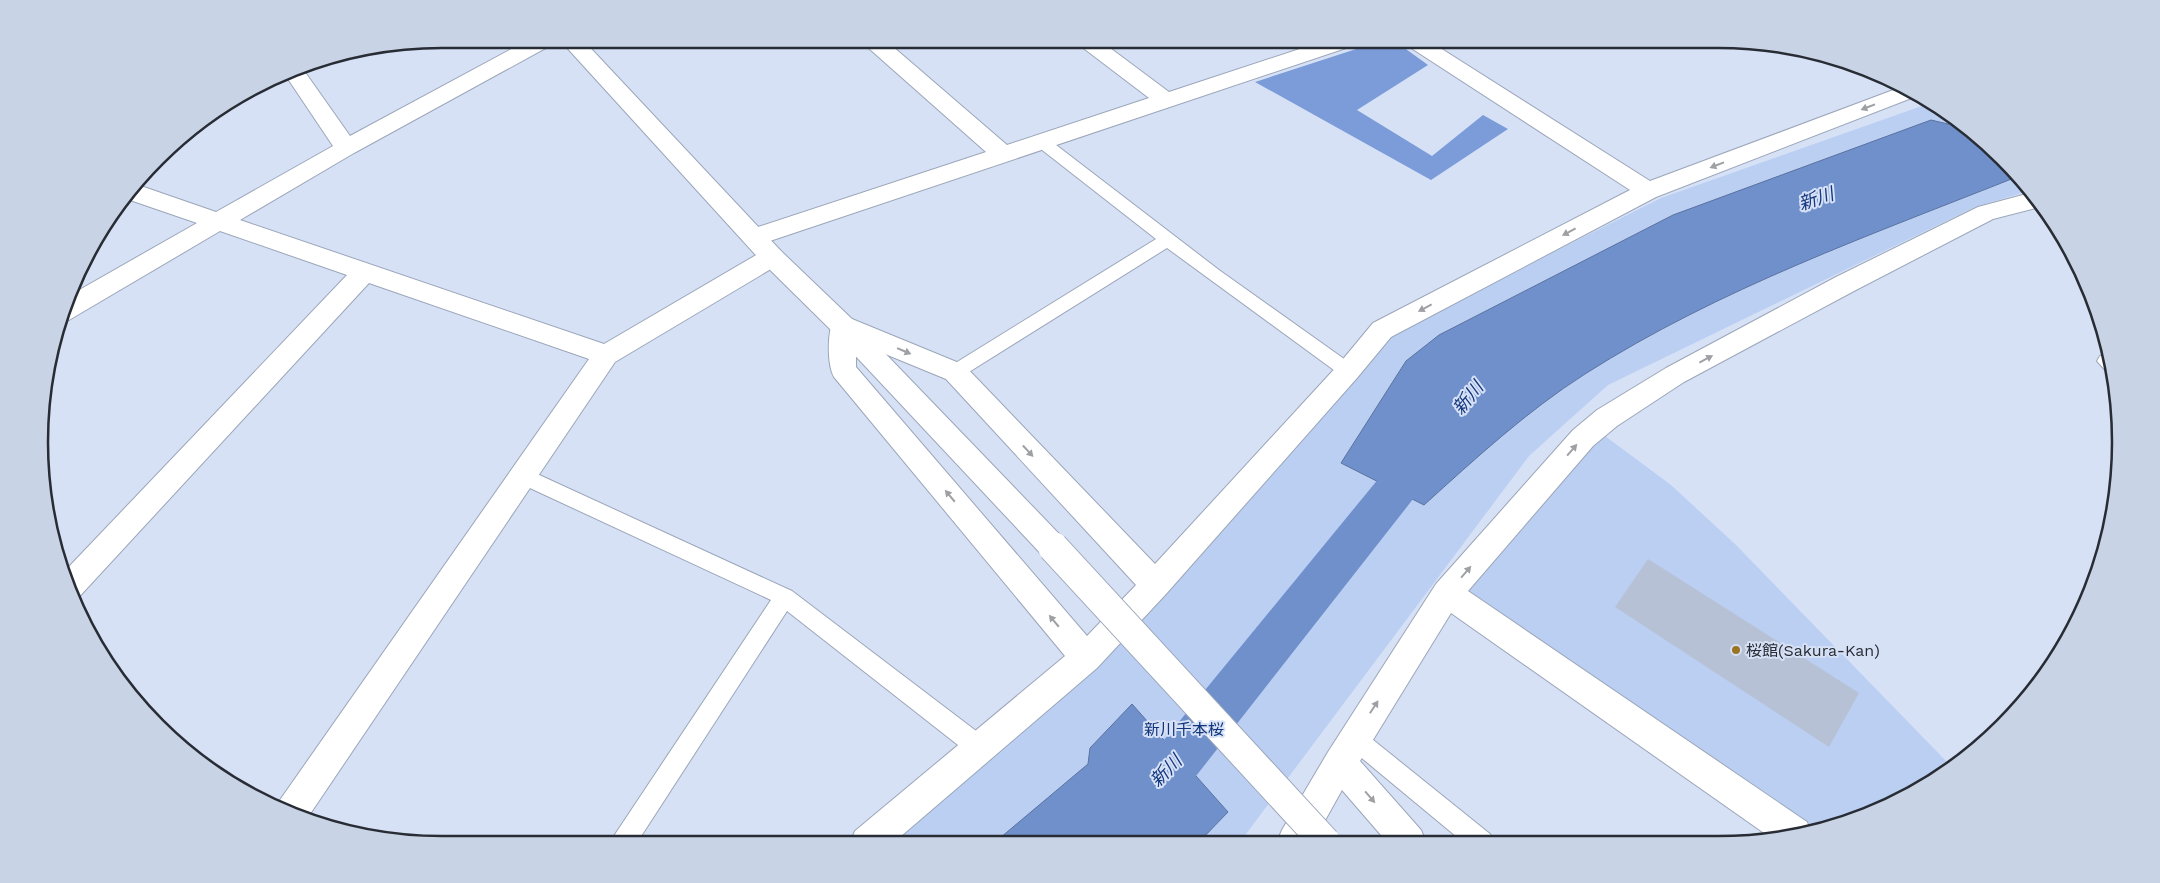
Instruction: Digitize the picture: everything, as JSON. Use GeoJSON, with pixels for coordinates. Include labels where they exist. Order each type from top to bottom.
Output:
{"type":"FeatureCollection","features":[{"type":"Feature","properties":{"kind":"street"},"geometry":{"type":"LineString","coordinates":[[71,307],[346,148],[529,48]]}},
{"type":"Feature","properties":{"kind":"street"},"geometry":{"type":"LineString","coordinates":[[578,48],[763,247],[843,326],[1052,547],[1319,836]]}},
{"type":"Feature","properties":{"kind":"street"},"geometry":{"type":"LineString","coordinates":[[881,48],[1003,154]]}},
{"type":"Feature","properties":{"kind":"street"},"geometry":{"type":"LineString","coordinates":[[1098,48],[1166,100]]}},
{"type":"Feature","properties":{"kind":"street"},"geometry":{"type":"LineString","coordinates":[[295,808],[606,355],[763,247],[1003,154],[1320,48]]}},
{"type":"Feature","properties":{"kind":"street"},"geometry":{"type":"LineString","coordinates":[[1426,48],[1648,191]]}},
{"type":"Feature","properties":{"kind":"street"},"geometry":{"type":"LineString","coordinates":[[296,75],[346,148]]}},
{"type":"Feature","properties":{"kind":"street"},"geometry":{"type":"LineString","coordinates":[[875,836],[1086,658],[1155,585],[1348,371],[1382,330],[1648,191],[1904,94]]}},
{"type":"Feature","properties":{"kind":"street"},"geometry":{"type":"LineString","coordinates":[[136,193],[606,355]]}},
{"type":"Feature","properties":{"kind":"street"},"geometry":{"type":"LineString","coordinates":[[1297,836],[1347,751],[1447,593],[1583,438],[1607,418],[1675,375],[1845,284],[1986,213],[2030,201]]}},
{"type":"Feature","properties":{"kind":"street"},"geometry":{"type":"LineString","coordinates":[[73,582],[366,271]]}},
{"type":"Feature","properties":{"kind":"street"},"geometry":{"type":"LineString","coordinates":[[843,326],[955,372],[1155,585]]}},
{"type":"Feature","properties":{"kind":"street"},"geometry":{"type":"LineString","coordinates":[[843,326],[843,370],[1086,658]]}},
{"type":"Feature","properties":{"kind":"street"},"geometry":{"type":"LineString","coordinates":[[1447,593],[1788,829]]}},
{"type":"Feature","properties":{"kind":"street"},"geometry":{"type":"LineString","coordinates":[[1347,751],[1405,836]]}},
{"type":"Feature","properties":{"kind":"lane"},"geometry":{"type":"LineString","coordinates":[[1042,142],[1167,240],[1348,371]]}},
{"type":"Feature","properties":{"kind":"lane"},"geometry":{"type":"LineString","coordinates":[[955,372],[1167,240]]}},
{"type":"Feature","properties":{"kind":"lane"},"geometry":{"type":"LineString","coordinates":[[524,476],[785,597],[980,748]]}},
{"type":"Feature","properties":{"kind":"lane"},"geometry":{"type":"LineString","coordinates":[[627,836],[785,597]]}},
{"type":"Feature","properties":{"kind":"lane"},"geometry":{"type":"LineString","coordinates":[[1347,751],[1473,836]]}},
{"type":"Feature","properties":{"kind":"green space","name":"新川千本桜"},"geometry":{"type":"Polygon","coordinates":[[[1924,105],[1978,145],[2023,193],[1975,207],[1608,385],[1529,456],[1244,836],[896,836],[1080,674],[1393,333],[1661,198],[1924,105]]]}},
{"type":"Feature","properties":{"kind":"green space"},"geometry":{"type":"Polygon","coordinates":[[[1597,430],[1671,485],[1736,545],[1947,762],[1915,783],[1869,806],[1845,815],[1806,825],[1544,654],[1462,593],[1597,430]]]}},
{"type":"Feature","properties":{"kind":"shaded area"},"geometry":{"type":"Polygon","coordinates":[[[1359,48],[1404,48],[1428,65],[1357,110],[1432,156],[1483,115],[1508,129],[1431,180],[1255,82],[1359,48]]]}},
{"type":"Feature","properties":{"kind":"water"},"geometry":{"type":"Polygon","coordinates":[[[1931,120],[1950,123],[1958,129],[1978,145],[2012,179],[1797,265],[1689,315],[1636,343],[1585,374],[1543,404],[1502,436],[1424,505],[1341,463],[1406,361],[1439,335],[1673,215],[1931,120]]]}},
{"type":"Feature","properties":{"kind":"water"},"geometry":{"type":"Polygon","coordinates":[[[1132,704],[1228,812],[1205,836],[1002,836],[1088,764],[1090,748],[1132,704]]]}},
{"type":"Feature","properties":{"kind":"building","name":"桜館(Sakura-Kan)"},"geometry":{"type":"Polygon","coordinates":[[[1648,559],[1859,693],[1829,747],[1615,607],[1648,559]]]}},
{"type":"Feature","properties":{"kind":"waterway","name":"新川"},"geometry":{"type":"LineString","coordinates":[[1139,798],[1172,768],[1431,445]]}},
{"type":"Feature","properties":{"kind":"place","name":"桜館(Sakura-Kan)"},"geometry":{"type":"Point","coordinates":[1736,650]}}]}
